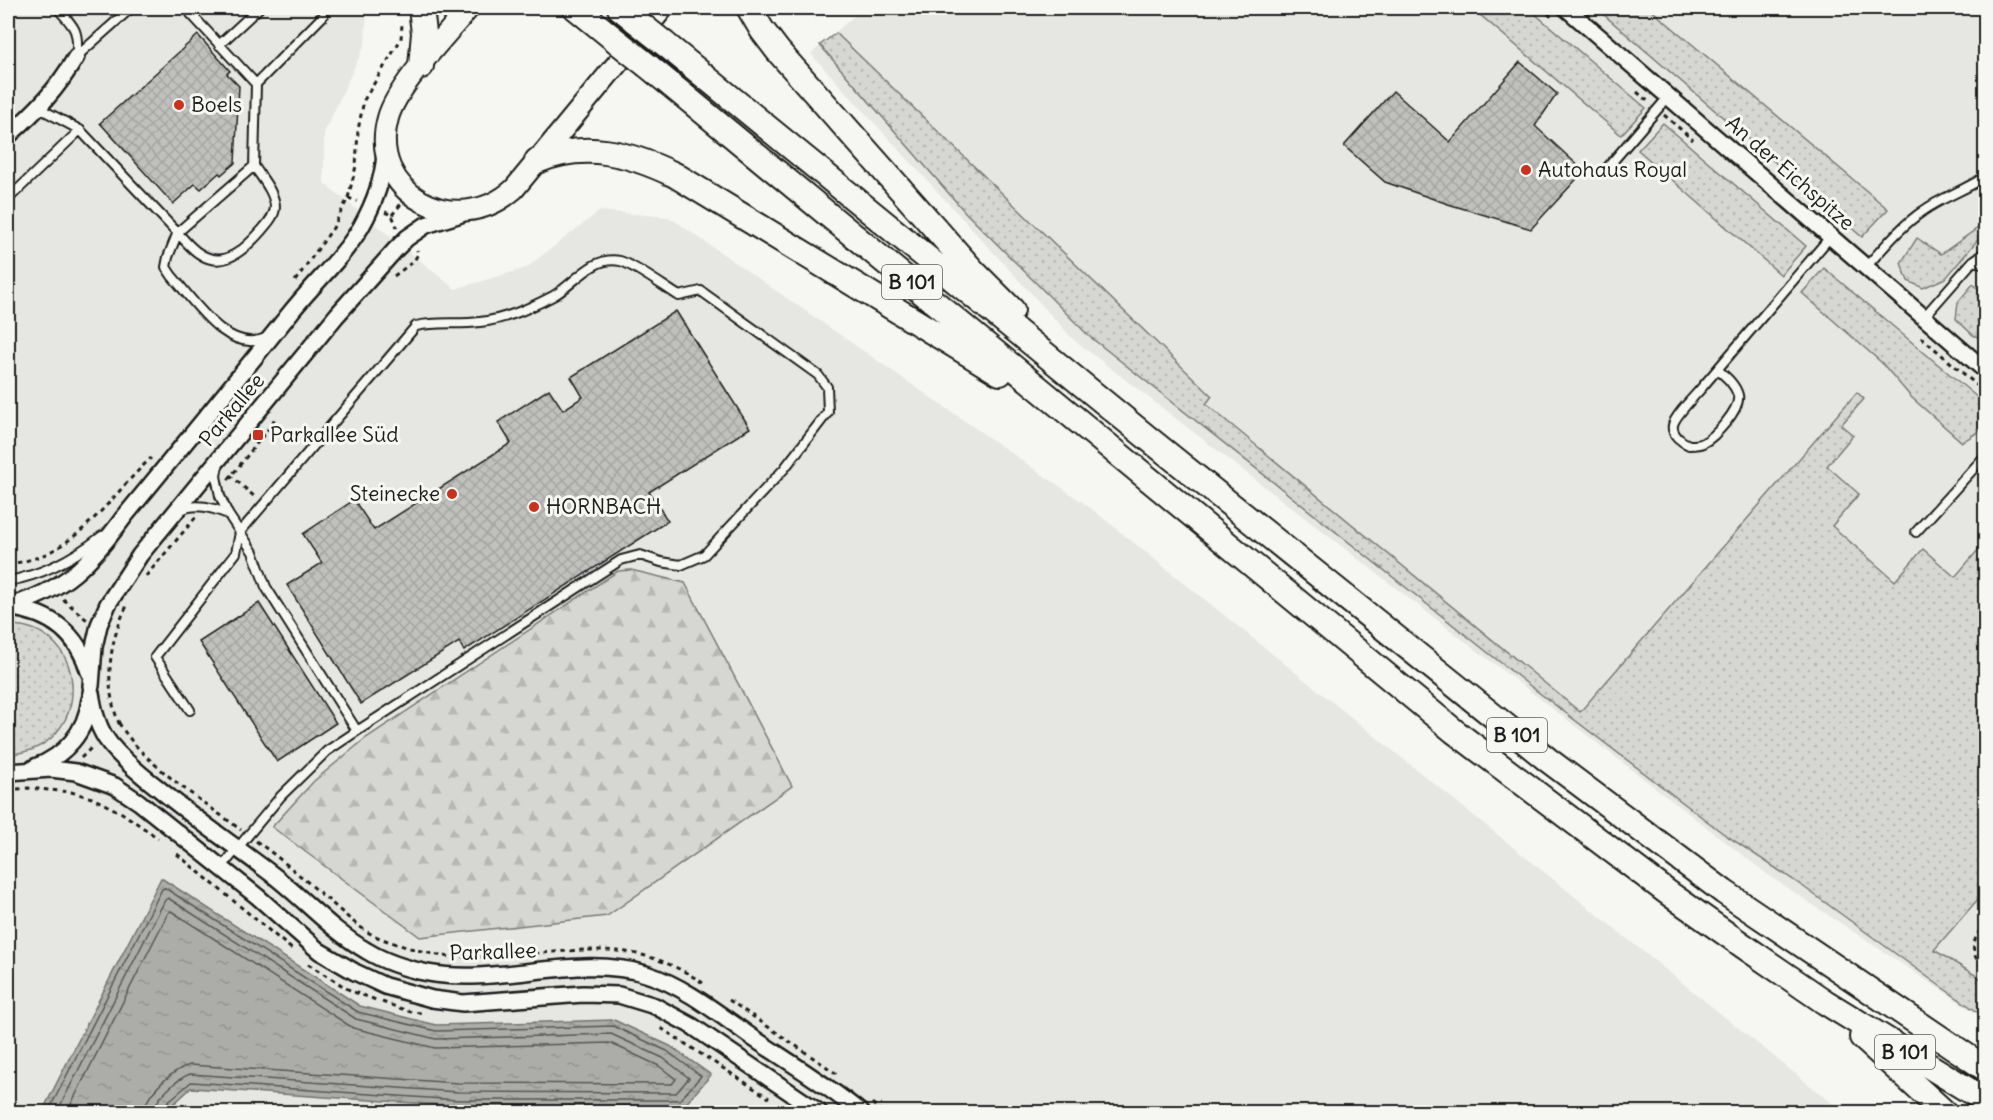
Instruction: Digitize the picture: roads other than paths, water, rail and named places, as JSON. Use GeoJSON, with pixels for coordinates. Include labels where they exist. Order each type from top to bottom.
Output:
{"type":"FeatureCollection","features":[{"type":"Feature","properties":{"kind":"highway","name":"B 101"},"geometry":{"type":"LineString","coordinates":[[576,8],[873,250],[1384,675],[1520,782],[1667,892],[1825,1002],[1986,1101]]}},
{"type":"Feature","properties":{"kind":"highway"},"geometry":{"type":"LineString","coordinates":[[749,8],[778,51],[973,271],[1149,439]]}},
{"type":"Feature","properties":{"kind":"highway"},"geometry":{"type":"LineString","coordinates":[[412,13],[424,33],[421,66]]}},
{"type":"Feature","properties":{"kind":"highway","name":"B 101"},"geometry":{"type":"LineString","coordinates":[[628,14],[1484,709],[1724,892],[1986,1068]]}},
{"type":"Feature","properties":{"kind":"highway"},"geometry":{"type":"LineString","coordinates":[[537,161],[567,151],[592,150],[635,158],[675,175],[979,359],[1174,501]]}},
{"type":"Feature","properties":{"kind":"highway"},"geometry":{"type":"LineString","coordinates":[[1884,1001],[1986,1054]]}},
{"type":"Feature","properties":{"kind":"highway"},"geometry":{"type":"LineString","coordinates":[[1825,1002],[1944,1113]]}},
{"type":"Feature","properties":{"kind":"main road"},"geometry":{"type":"LineString","coordinates":[[469,8],[396,98],[390,110],[385,133],[385,145],[393,170],[411,194],[442,210],[470,211],[486,207],[506,196],[663,8]]}},
{"type":"Feature","properties":{"kind":"street","name":"An der Eichspitze"},"geometry":{"type":"LineString","coordinates":[[1566,8],[1986,371]]}},
{"type":"Feature","properties":{"kind":"street"},"geometry":{"type":"LineString","coordinates":[[8,136],[39,108],[63,79],[76,57]]}},
{"type":"Feature","properties":{"kind":"street","name":"Parkallee"},"geometry":{"type":"LineString","coordinates":[[8,607],[55,588],[74,575],[95,555],[278,328],[345,250],[372,206],[382,179],[385,145]]}},
{"type":"Feature","properties":{"kind":"street","name":"Parkallee"},"geometry":{"type":"LineString","coordinates":[[14,771],[44,764],[74,740],[86,718],[91,690],[94,647],[99,625],[108,604],[126,574],[174,514],[337,315],[402,243],[426,225],[470,211]]}},
{"type":"Feature","properties":{"kind":"street","name":"Parkallee"},"geometry":{"type":"LineString","coordinates":[[8,607],[41,614],[67,631],[84,657],[96,719],[103,734],[117,752],[141,775],[275,876],[351,942],[398,965],[428,973],[463,977],[586,967],[627,969],[647,974],[684,992],[865,1106]]}},
{"type":"Feature","properties":{"kind":"street","name":"Parkallee"},"geometry":{"type":"LineString","coordinates":[[14,771],[51,769],[76,772],[103,781],[127,793],[258,897],[319,951],[385,986],[432,999],[463,1003],[583,994],[619,995],[638,999],[665,1010],[693,1026],[819,1113]]}},
{"type":"Feature","properties":{"kind":"lane"},"geometry":{"type":"LineString","coordinates":[[57,8],[71,22],[76,31],[78,41],[76,57]]}},
{"type":"Feature","properties":{"kind":"lane"},"geometry":{"type":"LineString","coordinates":[[76,57],[131,8]]}},
{"type":"Feature","properties":{"kind":"lane"},"geometry":{"type":"LineString","coordinates":[[198,8],[191,14],[256,84]]}},
{"type":"Feature","properties":{"kind":"lane"},"geometry":{"type":"LineString","coordinates":[[219,45],[259,8]]}},
{"type":"Feature","properties":{"kind":"lane"},"geometry":{"type":"LineString","coordinates":[[39,108],[81,130],[197,253],[208,259],[222,260],[246,248],[270,220],[275,208],[273,197],[254,166],[256,84],[323,16]]}},
{"type":"Feature","properties":{"kind":"lane"},"geometry":{"type":"LineString","coordinates":[[1607,168],[1669,96]]}},
{"type":"Feature","properties":{"kind":"lane"},"geometry":{"type":"LineString","coordinates":[[8,199],[81,130]]}},
{"type":"Feature","properties":{"kind":"lane"},"geometry":{"type":"LineString","coordinates":[[254,166],[178,232],[166,267],[214,323],[234,338],[257,342],[268,337],[278,328]]}},
{"type":"Feature","properties":{"kind":"lane"},"geometry":{"type":"LineString","coordinates":[[1866,267],[1893,236],[1924,210],[1986,176]]}},
{"type":"Feature","properties":{"kind":"lane"},"geometry":{"type":"LineString","coordinates":[[1718,370],[1734,386],[1738,404],[1734,412],[1709,440],[1702,444],[1689,445],[1676,435],[1673,425],[1718,370],[1831,236]]}},
{"type":"Feature","properties":{"kind":"lane"},"geometry":{"type":"LineString","coordinates":[[1924,317],[1973,261],[1986,252]]}},
{"type":"Feature","properties":{"kind":"lane"},"geometry":{"type":"LineString","coordinates":[[190,710],[155,657],[236,553],[240,532],[416,326],[432,322],[480,322],[520,312],[571,285],[588,268],[601,262],[620,261],[679,296],[701,291],[818,375],[828,387],[828,412],[784,469],[704,555],[681,565],[661,562],[640,555],[621,560],[357,731],[327,751],[281,796],[221,868]]}},
{"type":"Feature","properties":{"kind":"lane"},"geometry":{"type":"LineString","coordinates":[[1973,261],[1986,264]]}},
{"type":"Feature","properties":{"kind":"lane"},"geometry":{"type":"LineString","coordinates":[[1916,532],[1986,455]]}},
{"type":"Feature","properties":{"kind":"lane"},"geometry":{"type":"LineString","coordinates":[[219,460],[216,476],[218,492],[228,514],[253,552],[266,587],[357,731]]}},
{"type":"Feature","properties":{"kind":"lane"},"geometry":{"type":"LineString","coordinates":[[174,514],[186,507],[205,506],[228,514]]}},
{"type":"Feature","properties":{"kind":"lane"},"geometry":{"type":"LineString","coordinates":[[8,581],[49,570],[87,548],[124,517]]}},
{"type":"Feature","properties":{"kind":"water"},"geometry":{"type":"Polygon","coordinates":[[[161,878],[360,1006],[436,1025],[614,1020],[670,1046],[711,1075],[684,1106],[458,1106],[191,1088],[165,1112],[42,1112],[161,878]]]}},
{"type":"Feature","properties":{"kind":"place","name":"Boels"},"geometry":{"type":"Point","coordinates":[179,105]}},
{"type":"Feature","properties":{"kind":"place","name":"Autohaus Royal"},"geometry":{"type":"Point","coordinates":[1526,170]}},
{"type":"Feature","properties":{"kind":"place","name":"Parkallee Süd"},"geometry":{"type":"Point","coordinates":[258,435]}},
{"type":"Feature","properties":{"kind":"place","name":"Steinecke"},"geometry":{"type":"Point","coordinates":[452,494]}},
{"type":"Feature","properties":{"kind":"place","name":"HORNBACH"},"geometry":{"type":"Point","coordinates":[534,507]}}]}
